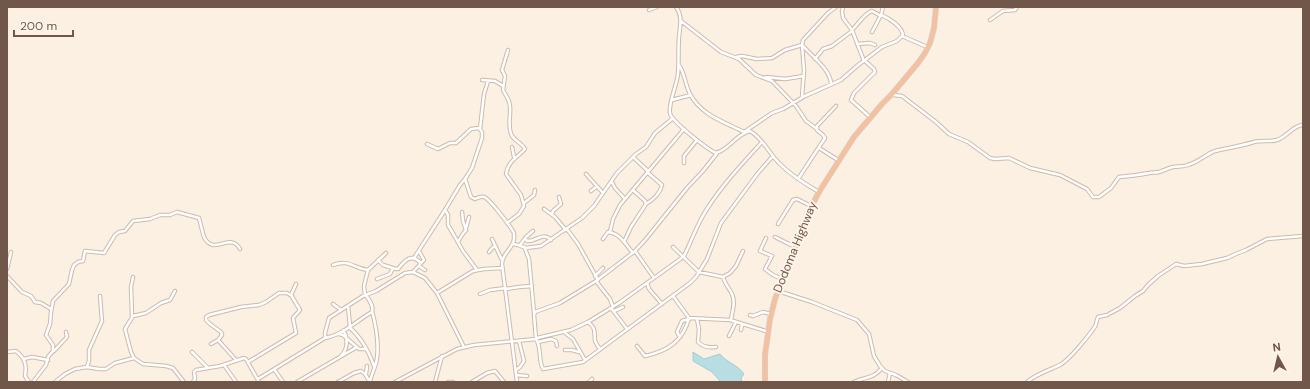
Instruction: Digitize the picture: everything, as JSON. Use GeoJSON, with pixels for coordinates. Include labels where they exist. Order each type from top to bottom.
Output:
{"type":"FeatureCollection","features":[{"type":"Feature","properties":{"kind":"highway","name":"Dodoma Highway"},"geometry":{"type":"LineString","coordinates":[[765,382],[765,364],[771,314],[778,291],[811,206],[838,160],[854,137],[918,63],[927,47],[934,28],[936,7]]}},
{"type":"Feature","properties":{"kind":"street"},"geometry":{"type":"LineString","coordinates":[[649,10],[657,7]]}},
{"type":"Feature","properties":{"kind":"street"},"geometry":{"type":"LineString","coordinates":[[676,7],[680,13],[678,65],[675,89],[669,111],[672,119],[697,140],[713,151],[718,152]]}},
{"type":"Feature","properties":{"kind":"street"},"geometry":{"type":"LineString","coordinates":[[802,97],[804,62],[802,40],[831,10],[836,7]]}},
{"type":"Feature","properties":{"kind":"street"},"geometry":{"type":"LineString","coordinates":[[843,7],[843,18],[852,30],[865,61],[874,69],[875,72],[854,93],[851,100],[870,117]]}},
{"type":"Feature","properties":{"kind":"street"},"geometry":{"type":"LineString","coordinates":[[872,32],[881,16],[883,7]]}},
{"type":"Feature","properties":{"kind":"street"},"geometry":{"type":"LineString","coordinates":[[990,20],[1003,11],[1015,10],[1017,7]]}},
{"type":"Feature","properties":{"kind":"street"},"geometry":{"type":"LineString","coordinates":[[815,59],[823,49],[832,46],[852,30],[869,11],[874,11],[881,16],[888,18],[902,29],[903,36]]}},
{"type":"Feature","properties":{"kind":"street"},"geometry":{"type":"LineString","coordinates":[[680,21],[721,52],[735,57],[755,75],[772,81],[793,103],[806,121],[817,129],[825,138],[798,179]]}},
{"type":"Feature","properties":{"kind":"street"},"geometry":{"type":"LineString","coordinates":[[903,36],[927,47]]}},
{"type":"Feature","properties":{"kind":"street"},"geometry":{"type":"LineString","coordinates":[[534,313],[560,303],[597,281],[634,252],[686,188],[703,171],[718,152],[744,132],[772,113],[802,97],[841,80],[882,47],[903,36]]}},
{"type":"Feature","properties":{"kind":"street"},"geometry":{"type":"LineString","coordinates":[[857,44],[870,43],[875,45]]}},
{"type":"Feature","properties":{"kind":"street"},"geometry":{"type":"LineString","coordinates":[[735,57],[742,56],[757,59],[772,58],[785,50],[802,46]]}},
{"type":"Feature","properties":{"kind":"street"},"geometry":{"type":"LineString","coordinates":[[802,46],[829,75],[831,84]]}},
{"type":"Feature","properties":{"kind":"street"},"geometry":{"type":"LineString","coordinates":[[507,223],[522,211],[524,206],[517,187],[506,174],[508,165],[514,157],[521,153],[524,148],[512,136],[510,107],[508,97],[504,92],[503,86],[505,76],[502,70],[508,50]]}},
{"type":"Feature","properties":{"kind":"street"},"geometry":{"type":"LineString","coordinates":[[678,65],[683,71],[691,95],[700,106],[715,119],[744,132],[750,131],[753,133],[786,170],[819,192]]}},
{"type":"Feature","properties":{"kind":"street"},"geometry":{"type":"LineString","coordinates":[[764,78],[785,79],[804,76]]}},
{"type":"Feature","properties":{"kind":"street"},"geometry":{"type":"LineString","coordinates":[[482,80],[495,81],[503,86]]}},
{"type":"Feature","properties":{"kind":"street"},"geometry":{"type":"LineString","coordinates":[[378,260],[383,265],[398,269],[404,262],[414,258],[472,168],[482,138],[482,132],[480,129],[483,99],[488,81]]}},
{"type":"Feature","properties":{"kind":"street"},"geometry":{"type":"LineString","coordinates":[[892,94],[902,96],[949,134],[968,142],[990,158],[1009,158],[1030,168],[1059,175],[1087,189],[1092,196],[1095,197],[1099,197],[1111,188],[1119,177],[1159,172],[1174,167],[1188,165],[1201,160],[1214,152],[1249,145],[1255,142],[1279,140],[1292,131],[1296,126],[1303,125]]}},
{"type":"Feature","properties":{"kind":"street"},"geometry":{"type":"LineString","coordinates":[[672,100],[691,95]]}},
{"type":"Feature","properties":{"kind":"street"},"geometry":{"type":"LineString","coordinates":[[817,129],[818,125],[836,106]]}},
{"type":"Feature","properties":{"kind":"street"},"geometry":{"type":"LineString","coordinates":[[512,244],[525,248],[541,246],[589,212],[617,173],[646,147],[655,133],[672,119]]}},
{"type":"Feature","properties":{"kind":"street"},"geometry":{"type":"LineString","coordinates":[[427,144],[436,148],[441,148],[450,143],[456,143],[471,129],[480,129]]}},
{"type":"Feature","properties":{"kind":"street"},"geometry":{"type":"LineString","coordinates":[[603,239],[607,233],[610,232],[616,212],[625,198],[684,129]]}},
{"type":"Feature","properties":{"kind":"street"},"geometry":{"type":"LineString","coordinates":[[684,163],[684,156],[697,140]]}},
{"type":"Feature","properties":{"kind":"street"},"geometry":{"type":"LineString","coordinates":[[395,382],[451,351],[474,345],[519,341],[564,332],[588,322],[612,307],[671,267],[684,256],[707,208],[735,172],[762,142]]}},
{"type":"Feature","properties":{"kind":"street"},"geometry":{"type":"LineString","coordinates":[[512,147],[514,157]]}},
{"type":"Feature","properties":{"kind":"street"},"geometry":{"type":"LineString","coordinates":[[819,148],[838,160]]}},
{"type":"Feature","properties":{"kind":"street"},"geometry":{"type":"LineString","coordinates":[[525,248],[530,260],[536,338],[543,369],[574,364],[585,360],[690,283],[707,259],[721,223],[758,173],[774,156]]}},
{"type":"Feature","properties":{"kind":"street"},"geometry":{"type":"LineString","coordinates":[[624,242],[646,204],[656,197],[662,186],[660,182],[633,158]]}},
{"type":"Feature","properties":{"kind":"street"},"geometry":{"type":"LineString","coordinates":[[586,174],[596,187],[603,193]]}},
{"type":"Feature","properties":{"kind":"street"},"geometry":{"type":"LineString","coordinates":[[465,179],[471,197],[475,199],[481,197],[486,198],[514,233],[512,244],[505,252],[502,260],[502,268],[506,289],[517,382]]}},
{"type":"Feature","properties":{"kind":"street"},"geometry":{"type":"LineString","coordinates":[[612,182],[615,188],[625,198]]}},
{"type":"Feature","properties":{"kind":"street"},"geometry":{"type":"LineString","coordinates":[[591,191],[596,187]]}},
{"type":"Feature","properties":{"kind":"street"},"geometry":{"type":"LineString","coordinates":[[524,203],[534,195],[535,190]]}},
{"type":"Feature","properties":{"kind":"street"},"geometry":{"type":"LineString","coordinates":[[633,190],[646,201],[646,204]]}},
{"type":"Feature","properties":{"kind":"street"},"geometry":{"type":"LineString","coordinates":[[552,214],[553,211],[561,204],[560,197]]}},
{"type":"Feature","properties":{"kind":"street"},"geometry":{"type":"LineString","coordinates":[[778,224],[793,200],[797,199],[811,206]]}},
{"type":"Feature","properties":{"kind":"street"},"geometry":{"type":"LineString","coordinates":[[544,209],[552,214],[567,229],[578,244],[597,281],[610,299],[614,311],[627,329]]}},
{"type":"Feature","properties":{"kind":"street"},"geometry":{"type":"LineString","coordinates":[[445,210],[448,215],[448,225],[477,270]]}},
{"type":"Feature","properties":{"kind":"street"},"geometry":{"type":"LineString","coordinates":[[53,352],[53,345],[47,339],[46,335],[50,324],[51,309],[54,299],[70,283],[73,266],[83,261],[84,252],[97,251],[104,253],[115,235],[126,230],[133,221],[181,212],[199,218],[204,236],[209,243],[218,246],[232,242],[240,249]]}},
{"type":"Feature","properties":{"kind":"street"},"geometry":{"type":"LineString","coordinates":[[462,212],[463,221],[466,228]]}},
{"type":"Feature","properties":{"kind":"street"},"geometry":{"type":"LineString","coordinates":[[458,242],[466,231],[469,217]]}},
{"type":"Feature","properties":{"kind":"street"},"geometry":{"type":"LineString","coordinates":[[520,246],[525,238],[533,231]]}},
{"type":"Feature","properties":{"kind":"street"},"geometry":{"type":"LineString","coordinates":[[610,232],[620,237],[634,252],[654,278]]}},
{"type":"Feature","properties":{"kind":"street"},"geometry":{"type":"LineString","coordinates":[[525,238],[527,241],[532,241],[548,236],[551,240]]}},
{"type":"Feature","properties":{"kind":"street"},"geometry":{"type":"LineString","coordinates":[[1027,382],[1033,377],[1060,364],[1078,348],[1094,328],[1098,317],[1107,315],[1120,308],[1143,291],[1148,284],[1158,276],[1176,264],[1184,266],[1202,264],[1228,258],[1267,239],[1303,236]]}},
{"type":"Feature","properties":{"kind":"street"},"geometry":{"type":"LineString","coordinates":[[776,237],[795,247]]}},
{"type":"Feature","properties":{"kind":"street"},"geometry":{"type":"LineString","coordinates":[[766,238],[760,251],[772,256],[765,269],[773,275],[783,279]]}},
{"type":"Feature","properties":{"kind":"street"},"geometry":{"type":"LineString","coordinates":[[492,239],[502,260]]}},
{"type":"Feature","properties":{"kind":"street"},"geometry":{"type":"LineString","coordinates":[[489,252],[493,247],[496,247]]}},
{"type":"Feature","properties":{"kind":"street"},"geometry":{"type":"LineString","coordinates":[[673,247],[699,272],[723,276],[730,273],[736,266],[743,251]]}},
{"type":"Feature","properties":{"kind":"street"},"geometry":{"type":"LineString","coordinates":[[413,272],[424,259],[419,251]]}},
{"type":"Feature","properties":{"kind":"street"},"geometry":{"type":"LineString","coordinates":[[7,269],[11,252]]}},
{"type":"Feature","properties":{"kind":"street"},"geometry":{"type":"LineString","coordinates":[[370,382],[377,359],[377,331],[371,303],[366,295],[364,286],[368,270],[386,253]]}},
{"type":"Feature","properties":{"kind":"street"},"geometry":{"type":"LineString","coordinates":[[414,258],[422,263]]}},
{"type":"Feature","properties":{"kind":"street"},"geometry":{"type":"LineString","coordinates":[[333,265],[344,262],[368,270]]}},
{"type":"Feature","properties":{"kind":"street"},"geometry":{"type":"LineString","coordinates":[[419,266],[425,270]]}},
{"type":"Feature","properties":{"kind":"street"},"geometry":{"type":"LineString","coordinates":[[377,279],[390,274],[393,268]]}},
{"type":"Feature","properties":{"kind":"street"},"geometry":{"type":"LineString","coordinates":[[437,293],[477,270],[502,268]]}},
{"type":"Feature","properties":{"kind":"street"},"geometry":{"type":"LineString","coordinates":[[595,277],[603,268]]}},
{"type":"Feature","properties":{"kind":"street"},"geometry":{"type":"LineString","coordinates":[[325,338],[328,319],[366,295],[376,291],[406,273],[413,272],[425,278],[437,293],[464,347]]}},
{"type":"Feature","properties":{"kind":"street"},"geometry":{"type":"LineString","coordinates":[[7,276],[24,294],[31,296],[35,302],[41,302],[51,309]]}},
{"type":"Feature","properties":{"kind":"street"},"geometry":{"type":"LineString","coordinates":[[723,276],[734,301],[731,320]]}},
{"type":"Feature","properties":{"kind":"street"},"geometry":{"type":"LineString","coordinates":[[133,277],[131,287],[132,317],[125,329],[134,358],[143,364],[173,368],[178,372],[184,382]]}},
{"type":"Feature","properties":{"kind":"street"},"geometry":{"type":"LineString","coordinates":[[647,283],[649,289],[662,304]]}},
{"type":"Feature","properties":{"kind":"street"},"geometry":{"type":"LineString","coordinates":[[292,296],[296,284]]}},
{"type":"Feature","properties":{"kind":"street"},"geometry":{"type":"LineString","coordinates":[[480,294],[490,290],[519,286],[532,286]]}},
{"type":"Feature","properties":{"kind":"street"},"geometry":{"type":"LineString","coordinates":[[132,317],[148,312],[161,303],[170,300],[175,291]]}},
{"type":"Feature","properties":{"kind":"street"},"geometry":{"type":"LineString","coordinates":[[778,291],[812,302],[857,320],[869,334],[874,356],[882,368],[908,382]]}},
{"type":"Feature","properties":{"kind":"street"},"geometry":{"type":"LineString","coordinates":[[211,344],[218,340],[222,332],[208,322],[206,317],[209,315],[241,307],[260,305],[279,293],[287,293],[292,296],[300,310],[293,318],[296,333],[248,362]]}},
{"type":"Feature","properties":{"kind":"street"},"geometry":{"type":"LineString","coordinates":[[87,367],[89,361],[89,349],[102,321],[100,296]]}},
{"type":"Feature","properties":{"kind":"street"},"geometry":{"type":"LineString","coordinates":[[637,346],[645,356],[654,354],[674,344],[680,338],[688,325],[689,318],[673,296]]}},
{"type":"Feature","properties":{"kind":"street"},"geometry":{"type":"LineString","coordinates":[[333,304],[341,310]]}},
{"type":"Feature","properties":{"kind":"street"},"geometry":{"type":"LineString","coordinates":[[348,306],[350,326],[371,357],[374,368]]}},
{"type":"Feature","properties":{"kind":"street"},"geometry":{"type":"LineString","coordinates":[[614,311],[623,307]]}},
{"type":"Feature","properties":{"kind":"street"},"geometry":{"type":"LineString","coordinates":[[193,382],[195,379],[194,371],[224,365],[244,358],[248,362],[258,381],[274,369],[325,338],[338,334],[372,312]]}},
{"type":"Feature","properties":{"kind":"street"},"geometry":{"type":"LineString","coordinates":[[750,315],[753,316],[762,312],[771,314]]}},
{"type":"Feature","properties":{"kind":"street"},"geometry":{"type":"LineString","coordinates":[[680,338],[677,332],[679,325],[682,321],[689,318],[731,320],[769,332]]}},
{"type":"Feature","properties":{"kind":"street"},"geometry":{"type":"LineString","coordinates":[[697,319],[699,329],[698,342],[709,347],[716,347]]}},
{"type":"Feature","properties":{"kind":"street"},"geometry":{"type":"LineString","coordinates":[[588,322],[592,325],[595,331],[595,342],[600,349]]}},
{"type":"Feature","properties":{"kind":"street"},"geometry":{"type":"LineString","coordinates":[[729,336],[736,322]]}},
{"type":"Feature","properties":{"kind":"street"},"geometry":{"type":"LineString","coordinates":[[741,330],[742,324]]}},
{"type":"Feature","properties":{"kind":"street"},"geometry":{"type":"LineString","coordinates":[[340,357],[345,352],[347,344],[344,330]]}},
{"type":"Feature","properties":{"kind":"street"},"geometry":{"type":"LineString","coordinates":[[33,382],[46,365],[53,352],[67,338],[66,332]]}},
{"type":"Feature","properties":{"kind":"street"},"geometry":{"type":"LineString","coordinates":[[564,332],[573,339],[585,360]]}},
{"type":"Feature","properties":{"kind":"street"},"geometry":{"type":"LineString","coordinates":[[338,334],[342,335],[359,349],[365,349]]}},
{"type":"Feature","properties":{"kind":"street"},"geometry":{"type":"LineString","coordinates":[[538,342],[551,339],[556,342],[557,346]]}},
{"type":"Feature","properties":{"kind":"street"},"geometry":{"type":"LineString","coordinates":[[218,340],[236,360]]}},
{"type":"Feature","properties":{"kind":"street"},"geometry":{"type":"LineString","coordinates":[[516,370],[524,361],[519,341]]}},
{"type":"Feature","properties":{"kind":"street"},"geometry":{"type":"LineString","coordinates":[[297,382],[340,357],[350,353],[357,347]]}},
{"type":"Feature","properties":{"kind":"street"},"geometry":{"type":"LineString","coordinates":[[565,350],[574,350],[581,353]]}},
{"type":"Feature","properties":{"kind":"street"},"geometry":{"type":"LineString","coordinates":[[7,352],[16,351],[24,359],[26,367],[24,376],[29,382]]}},
{"type":"Feature","properties":{"kind":"street"},"geometry":{"type":"LineString","coordinates":[[192,352],[208,368]]}},
{"type":"Feature","properties":{"kind":"street"},"geometry":{"type":"LineString","coordinates":[[435,382],[442,356]]}},
{"type":"Feature","properties":{"kind":"street"},"geometry":{"type":"LineString","coordinates":[[24,359],[32,357],[48,360]]}},
{"type":"Feature","properties":{"kind":"street"},"geometry":{"type":"LineString","coordinates":[[55,382],[72,370],[87,367],[106,369],[115,363],[134,358]]}},
{"type":"Feature","properties":{"kind":"street"},"geometry":{"type":"LineString","coordinates":[[224,365],[236,382]]}},
{"type":"Feature","properties":{"kind":"street"},"geometry":{"type":"LineString","coordinates":[[366,366],[366,375]]}},
{"type":"Feature","properties":{"kind":"street"},"geometry":{"type":"LineString","coordinates":[[366,370],[374,368]]}},
{"type":"Feature","properties":{"kind":"street"},"geometry":{"type":"LineString","coordinates":[[854,382],[871,377],[882,368]]}},
{"type":"Feature","properties":{"kind":"street"},"geometry":{"type":"LineString","coordinates":[[274,369],[283,382]]}},
{"type":"Feature","properties":{"kind":"street"},"geometry":{"type":"LineString","coordinates":[[472,382],[494,371],[497,372],[504,382]]}},
{"type":"Feature","properties":{"kind":"street"},"geometry":{"type":"LineString","coordinates":[[338,382],[358,372],[364,372],[370,382]]}},
{"type":"Feature","properties":{"kind":"street"},"geometry":{"type":"LineString","coordinates":[[888,382],[890,373]]}},
{"type":"Feature","properties":{"kind":"street"},"geometry":{"type":"LineString","coordinates":[[516,375],[527,376]]}},
{"type":"Feature","properties":{"kind":"street"},"geometry":{"type":"LineString","coordinates":[[898,376],[903,382]]}},
{"type":"Feature","properties":{"kind":"street"},"geometry":{"type":"LineString","coordinates":[[448,382],[453,382]]}},
{"type":"Feature","properties":{"kind":"water"},"geometry":{"type":"Polygon","coordinates":[[[693,352],[704,359],[720,354],[744,374],[741,378],[742,382],[721,382],[712,372],[693,361],[693,352]]]}}]}
